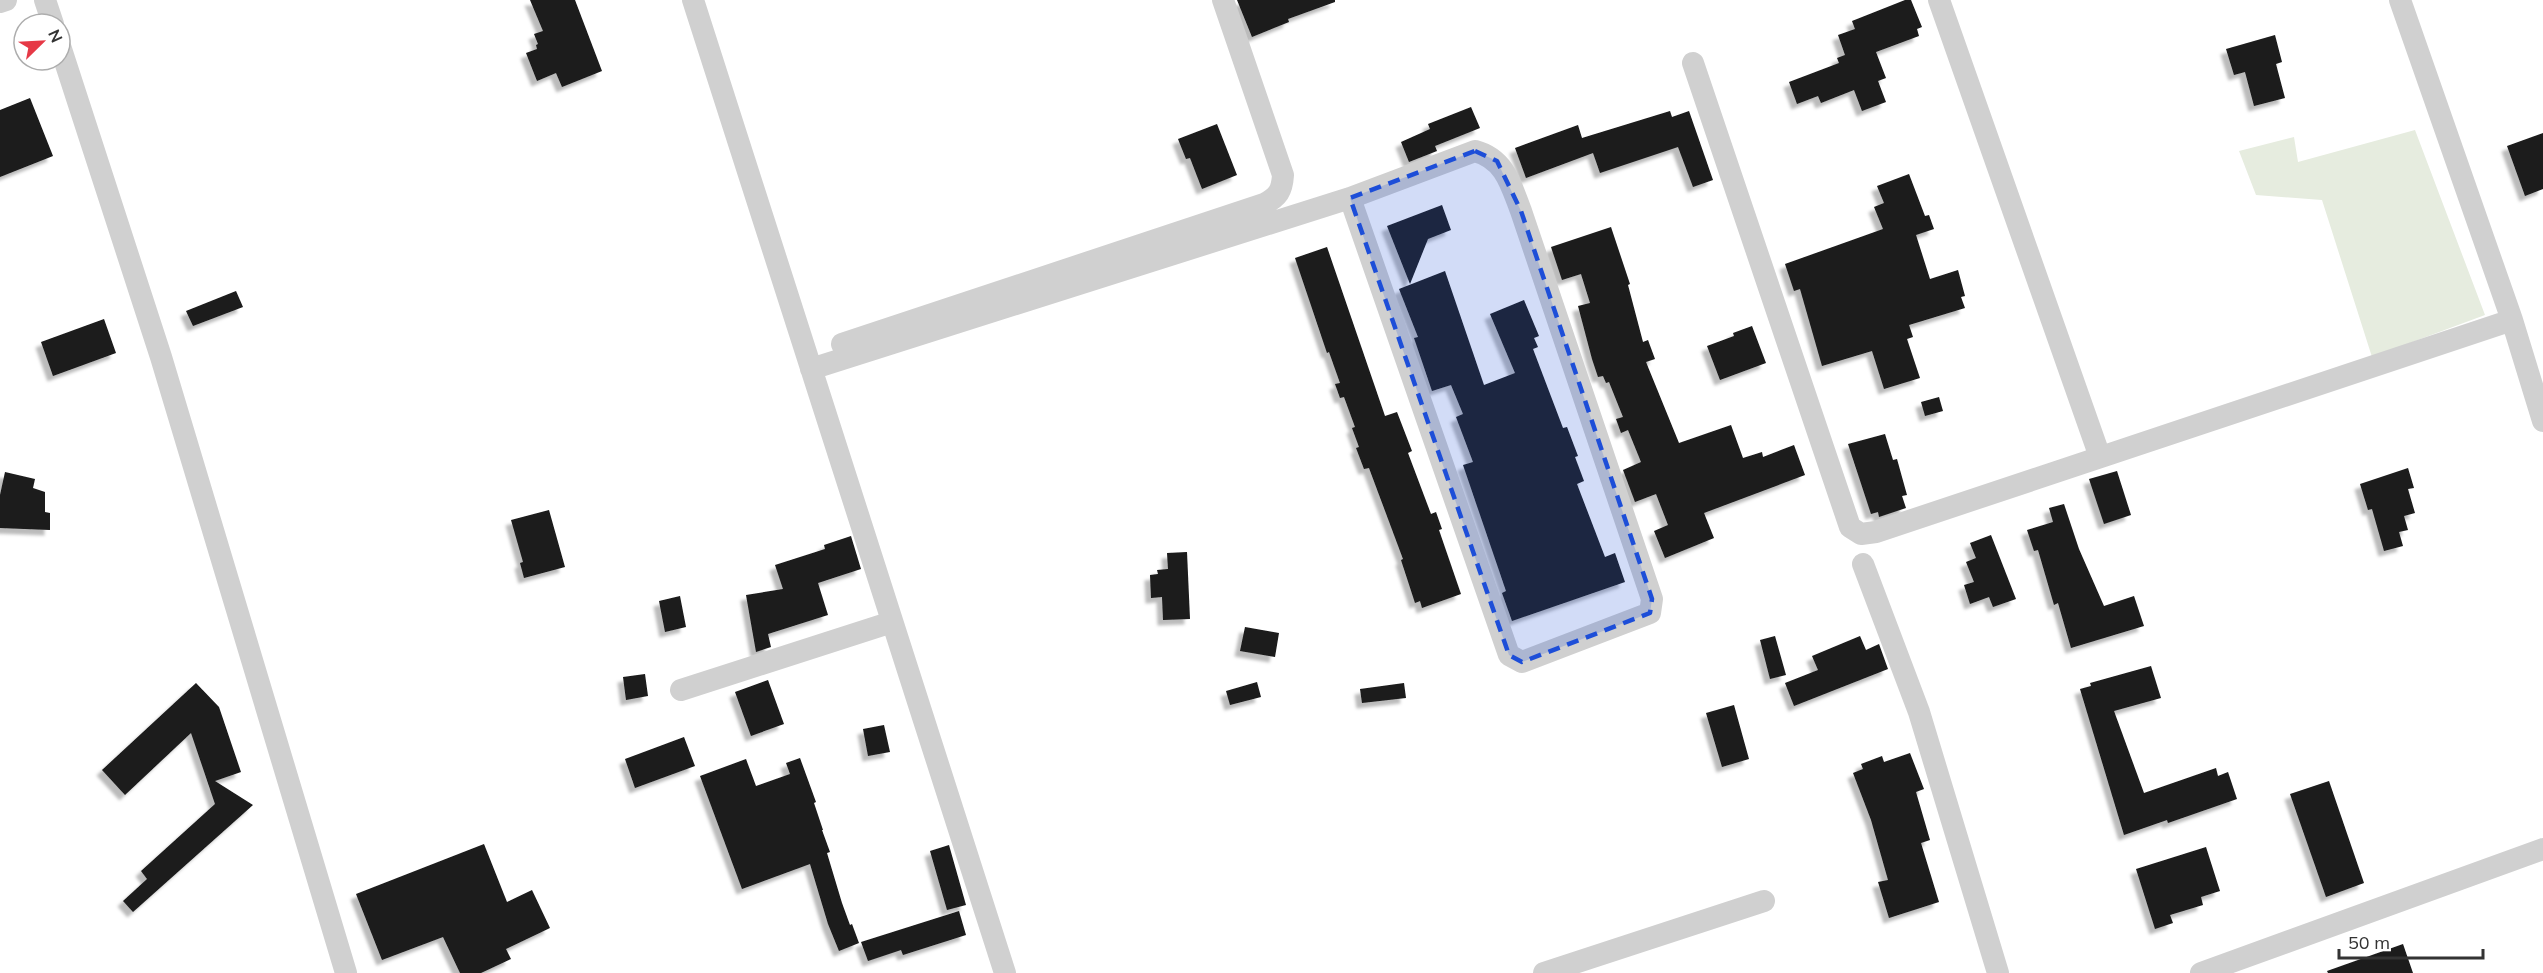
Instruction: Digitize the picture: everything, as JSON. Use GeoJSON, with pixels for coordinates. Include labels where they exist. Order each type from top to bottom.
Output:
{"type":"FeatureCollection","features":[{"type":"Feature","properties":{"kind":"street"},"geometry":{"type":"LineString","coordinates":[[0,2],[6,0]]}},
{"type":"Feature","properties":{"kind":"street"},"geometry":{"type":"LineString","coordinates":[[693,0],[1005,973]]}},
{"type":"Feature","properties":{"kind":"street"},"geometry":{"type":"LineString","coordinates":[[809,362],[1276,198],[1282,187],[1282,175],[1222,0]]}},
{"type":"Feature","properties":{"kind":"street"},"geometry":{"type":"LineString","coordinates":[[1940,0],[2100,458]]}},
{"type":"Feature","properties":{"kind":"street"},"geometry":{"type":"LineString","coordinates":[[2400,0],[2511,321],[2543,421]]}},
{"type":"Feature","properties":{"kind":"street"},"geometry":{"type":"LineString","coordinates":[[1693,63],[1850,527],[1861,534],[1876,532],[2511,321]]}},
{"type":"Feature","properties":{"kind":"street"},"geometry":{"type":"LineString","coordinates":[[69,72],[162,357],[346,973]]}},
{"type":"Feature","properties":{"kind":"street"},"geometry":{"type":"LineString","coordinates":[[809,362],[1350,198],[1475,151],[1488,154],[1508,175],[1564,333],[1652,599],[1650,613],[1522,662],[1509,655],[1350,198]]}},
{"type":"Feature","properties":{"kind":"street"},"geometry":{"type":"LineString","coordinates":[[1863,564],[1919,712],[1998,973]]}},
{"type":"Feature","properties":{"kind":"street"},"geometry":{"type":"LineString","coordinates":[[681,690],[892,622]]}},
{"type":"Feature","properties":{"kind":"street"},"geometry":{"type":"LineString","coordinates":[[2201,973],[2543,849]]}},
{"type":"Feature","properties":{"kind":"street"},"geometry":{"type":"LineString","coordinates":[[1544,973],[1764,901]]}},
{"type":"Feature","properties":{"kind":"highlighted area"},"geometry":{"type":"Polygon","coordinates":[[[1475,151],[1497,161],[1521,211],[1652,599],[1650,613],[1522,662],[1509,655],[1350,198],[1475,151]]]}},
{"type":"Feature","properties":{"kind":"shaded area"},"geometry":{"type":"Polygon","coordinates":[[[2415,130],[2485,315],[2372,357],[2322,200],[2256,195],[2239,151],[2294,137],[2298,162],[2415,130]]]}},
{"type":"Feature","properties":{"kind":"building"},"geometry":{"type":"Polygon","coordinates":[[[530,0],[575,0],[602,71],[562,87],[556,73],[537,81],[526,53],[537,49],[538,44],[534,34],[543,31],[530,0]]]}},
{"type":"Feature","properties":{"kind":"building"},"geometry":{"type":"Polygon","coordinates":[[[1237,0],[1335,0],[1335,2],[1288,19],[1289,22],[1252,37],[1237,0]]]}},
{"type":"Feature","properties":{"kind":"building"},"geometry":{"type":"Polygon","coordinates":[[[1905,0],[1911,0],[1922,27],[1917,29],[1919,36],[1876,52],[1886,78],[1878,81],[1886,102],[1862,111],[1854,90],[1821,103],[1818,96],[1797,104],[1789,82],[1839,63],[1837,58],[1845,55],[1838,35],[1855,29],[1852,21],[1905,0]]]}},
{"type":"Feature","properties":{"kind":"building"},"geometry":{"type":"Polygon","coordinates":[[[2275,35],[2282,62],[2276,64],[2285,98],[2254,106],[2245,72],[2234,75],[2226,49],[2275,35]]]}},
{"type":"Feature","properties":{"kind":"building"},"geometry":{"type":"Polygon","coordinates":[[[30,98],[53,156],[0,177],[0,110],[30,98]]]}},
{"type":"Feature","properties":{"kind":"building"},"geometry":{"type":"Polygon","coordinates":[[[1471,107],[1480,128],[1435,146],[1437,151],[1409,162],[1401,142],[1430,129],[1428,124],[1471,107]]]}},
{"type":"Feature","properties":{"kind":"building"},"geometry":{"type":"Polygon","coordinates":[[[1670,111],[1672,117],[1689,111],[1713,180],[1693,187],[1678,147],[1600,173],[1593,153],[1526,178],[1515,148],[1578,125],[1582,138],[1670,111]]]}},
{"type":"Feature","properties":{"kind":"building"},"geometry":{"type":"Polygon","coordinates":[[[1217,124],[1237,175],[1202,189],[1190,158],[1186,159],[1178,139],[1217,124]]]}},
{"type":"Feature","properties":{"kind":"building"},"geometry":{"type":"Polygon","coordinates":[[[2543,133],[2543,189],[2525,196],[2507,146],[2543,133]]]}},
{"type":"Feature","properties":{"kind":"building"},"geometry":{"type":"Polygon","coordinates":[[[1909,174],[1925,216],[1929,215],[1934,229],[1916,235],[1930,279],[1958,270],[1965,296],[1961,297],[1965,308],[1909,325],[1913,337],[1907,339],[1920,378],[1884,389],[1872,351],[1822,366],[1800,289],[1794,291],[1785,264],[1883,229],[1874,207],[1884,203],[1877,186],[1909,174]]]}},
{"type":"Feature","properties":{"kind":"building"},"geometry":{"type":"Polygon","coordinates":[[[1442,205],[1451,230],[1428,239],[1410,284],[1387,226],[1442,205]]]}},
{"type":"Feature","properties":{"kind":"building"},"geometry":{"type":"Polygon","coordinates":[[[1611,227],[1630,284],[1628,285],[1643,342],[1648,340],[1655,359],[1646,362],[1679,443],[1731,425],[1743,458],[1762,452],[1763,457],[1794,445],[1805,475],[1704,513],[1714,538],[1665,558],[1654,531],[1668,525],[1656,494],[1635,502],[1623,470],[1641,462],[1628,430],[1621,433],[1616,419],[1623,417],[1609,382],[1606,383],[1603,376],[1598,377],[1592,359],[1578,306],[1590,303],[1581,274],[1562,280],[1551,247],[1611,227]]]}},
{"type":"Feature","properties":{"kind":"building"},"geometry":{"type":"Polygon","coordinates":[[[1327,247],[1385,416],[1397,412],[1412,451],[1408,453],[1431,514],[1436,512],[1442,529],[1439,530],[1461,594],[1422,608],[1420,601],[1415,603],[1401,560],[1403,559],[1369,468],[1364,469],[1356,448],[1359,447],[1352,428],[1355,427],[1344,397],[1340,398],[1335,384],[1340,383],[1329,352],[1327,353],[1295,258],[1327,247]]]}},
{"type":"Feature","properties":{"kind":"building"},"geometry":{"type":"Polygon","coordinates":[[[1445,271],[1484,385],[1515,373],[1490,314],[1524,300],[1539,336],[1534,338],[1538,347],[1533,349],[1563,428],[1567,427],[1578,456],[1575,457],[1584,481],[1577,484],[1605,557],[1615,553],[1625,582],[1512,621],[1502,593],[1506,591],[1463,465],[1473,462],[1456,417],[1463,414],[1451,385],[1432,391],[1414,338],[1418,337],[1399,289],[1445,271]]]}},
{"type":"Feature","properties":{"kind":"building"},"geometry":{"type":"Polygon","coordinates":[[[236,291],[243,307],[193,326],[186,311],[236,291]]]}},
{"type":"Feature","properties":{"kind":"building"},"geometry":{"type":"Polygon","coordinates":[[[104,319],[116,353],[53,376],[41,342],[104,319]]]}},
{"type":"Feature","properties":{"kind":"building"},"geometry":{"type":"Polygon","coordinates":[[[1752,326],[1766,363],[1720,380],[1707,346],[1734,336],[1733,333],[1752,326]]]}},
{"type":"Feature","properties":{"kind":"building"},"geometry":{"type":"Polygon","coordinates":[[[1939,397],[1943,411],[1925,416],[1921,402],[1939,397]]]}},
{"type":"Feature","properties":{"kind":"building"},"geometry":{"type":"Polygon","coordinates":[[[1885,434],[1893,460],[1897,459],[1907,495],[1902,496],[1906,508],[1879,517],[1878,512],[1871,514],[1848,444],[1885,434]]]}},
{"type":"Feature","properties":{"kind":"building"},"geometry":{"type":"Polygon","coordinates":[[[2408,468],[2414,488],[2408,489],[2415,513],[2404,516],[2408,530],[2399,532],[2403,546],[2384,551],[2372,509],[2368,510],[2360,484],[2408,468]]]}},
{"type":"Feature","properties":{"kind":"building"},"geometry":{"type":"Polygon","coordinates":[[[2117,471],[2131,515],[2104,524],[2089,479],[2117,471]]]}},
{"type":"Feature","properties":{"kind":"building"},"geometry":{"type":"Polygon","coordinates":[[[5,472],[35,479],[33,488],[45,492],[45,512],[50,513],[50,530],[0,528],[0,495],[5,472]]]}},
{"type":"Feature","properties":{"kind":"building"},"geometry":{"type":"Polygon","coordinates":[[[2064,504],[2079,549],[2104,606],[2134,596],[2144,626],[2071,648],[2058,603],[2054,605],[2038,550],[2034,551],[2027,530],[2053,522],[2049,508],[2064,504]]]}},
{"type":"Feature","properties":{"kind":"building"},"geometry":{"type":"Polygon","coordinates":[[[549,510],[565,567],[524,578],[520,563],[523,562],[511,520],[549,510]]]}},
{"type":"Feature","properties":{"kind":"building"},"geometry":{"type":"Polygon","coordinates":[[[1991,535],[2016,599],[1993,607],[1989,597],[1970,604],[1964,585],[1974,582],[1966,562],[1976,558],[1970,543],[1991,535]]]}},
{"type":"Feature","properties":{"kind":"building"},"geometry":{"type":"Polygon","coordinates":[[[851,536],[861,569],[818,583],[828,615],[768,634],[771,647],[756,652],[746,595],[783,589],[775,565],[825,549],[824,545],[851,536]]]}},
{"type":"Feature","properties":{"kind":"building"},"geometry":{"type":"Polygon","coordinates":[[[1187,552],[1190,619],[1163,620],[1162,597],[1151,598],[1150,575],[1158,574],[1157,570],[1168,569],[1167,553],[1187,552]]]}},
{"type":"Feature","properties":{"kind":"building"},"geometry":{"type":"Polygon","coordinates":[[[680,596],[686,627],[665,632],[659,601],[680,596]]]}},
{"type":"Feature","properties":{"kind":"building"},"geometry":{"type":"Polygon","coordinates":[[[1245,627],[1279,633],[1275,657],[1240,651],[1245,627]]]}},
{"type":"Feature","properties":{"kind":"building"},"geometry":{"type":"Polygon","coordinates":[[[1775,636],[1786,675],[1770,679],[1760,640],[1775,636]]]}},
{"type":"Feature","properties":{"kind":"building"},"geometry":{"type":"Polygon","coordinates":[[[1860,636],[1866,650],[1879,644],[1888,669],[1794,706],[1785,683],[1818,670],[1812,656],[1860,636]]]}},
{"type":"Feature","properties":{"kind":"building"},"geometry":{"type":"Polygon","coordinates":[[[2151,666],[2161,698],[2114,711],[2144,793],[2216,768],[2218,776],[2228,772],[2237,799],[2168,823],[2167,820],[2124,835],[2080,689],[2091,686],[2090,683],[2151,666]]]}},
{"type":"Feature","properties":{"kind":"building"},"geometry":{"type":"Polygon","coordinates":[[[645,674],[648,696],[626,700],[623,677],[645,674]]]}},
{"type":"Feature","properties":{"kind":"building"},"geometry":{"type":"Polygon","coordinates":[[[768,680],[784,724],[751,736],[735,692],[768,680]]]}},
{"type":"Feature","properties":{"kind":"building"},"geometry":{"type":"Polygon","coordinates":[[[1257,682],[1261,697],[1230,705],[1226,691],[1257,682]]]}},
{"type":"Feature","properties":{"kind":"building"},"geometry":{"type":"Polygon","coordinates":[[[196,683],[219,707],[241,772],[215,781],[253,805],[133,912],[123,901],[147,879],[141,871],[215,804],[191,733],[125,795],[102,770],[196,683]]]}},
{"type":"Feature","properties":{"kind":"building"},"geometry":{"type":"Polygon","coordinates":[[[1404,683],[1406,698],[1362,703],[1360,689],[1404,683]]]}},
{"type":"Feature","properties":{"kind":"building"},"geometry":{"type":"Polygon","coordinates":[[[1734,705],[1749,759],[1722,767],[1706,713],[1734,705]]]}},
{"type":"Feature","properties":{"kind":"building"},"geometry":{"type":"Polygon","coordinates":[[[884,725],[890,752],[868,756],[863,729],[884,725]]]}},
{"type":"Feature","properties":{"kind":"building"},"geometry":{"type":"Polygon","coordinates":[[[684,737],[695,766],[635,788],[625,759],[684,737]]]}},
{"type":"Feature","properties":{"kind":"building"},"geometry":{"type":"Polygon","coordinates":[[[1910,753],[1924,789],[1916,792],[1930,840],[1921,843],[1939,902],[1889,918],[1878,882],[1888,880],[1871,820],[1853,773],[1863,769],[1861,764],[1882,756],[1884,762],[1910,753]]]}},
{"type":"Feature","properties":{"kind":"building"},"geometry":{"type":"Polygon","coordinates":[[[800,758],[816,802],[814,803],[830,852],[827,853],[842,903],[859,943],[839,951],[828,924],[810,864],[742,889],[700,776],[746,759],[756,786],[790,774],[786,763],[800,758]]]}},
{"type":"Feature","properties":{"kind":"building"},"geometry":{"type":"Polygon","coordinates":[[[2329,781],[2364,883],[2326,897],[2290,794],[2329,781]]]}},
{"type":"Feature","properties":{"kind":"building"},"geometry":{"type":"Polygon","coordinates":[[[484,844],[507,902],[532,890],[550,928],[506,949],[511,959],[481,973],[460,973],[443,937],[382,960],[356,894],[484,844]]]}},
{"type":"Feature","properties":{"kind":"building"},"geometry":{"type":"Polygon","coordinates":[[[949,845],[966,905],[947,910],[930,851],[949,845]]]}},
{"type":"Feature","properties":{"kind":"building"},"geometry":{"type":"Polygon","coordinates":[[[2206,847],[2220,891],[2201,897],[2203,905],[2170,915],[2173,923],[2155,929],[2136,869],[2206,847]]]}},
{"type":"Feature","properties":{"kind":"building"},"geometry":{"type":"Polygon","coordinates":[[[959,911],[966,935],[903,955],[901,950],[868,961],[861,942],[959,911]]]}},
{"type":"Feature","properties":{"kind":"building"},"geometry":{"type":"Polygon","coordinates":[[[2403,944],[2413,973],[2328,973],[2327,971],[2403,944]]]}}]}
